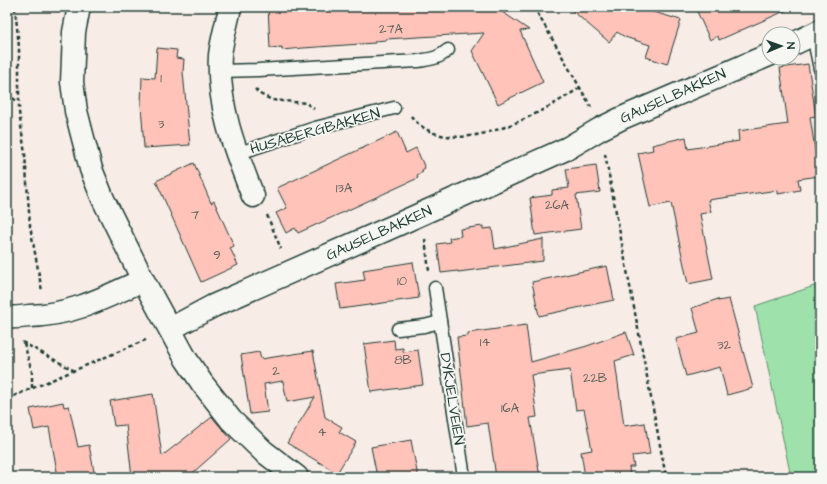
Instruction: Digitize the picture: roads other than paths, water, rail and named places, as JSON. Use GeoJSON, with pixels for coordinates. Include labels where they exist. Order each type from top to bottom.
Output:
{"type":"FeatureCollection","features":[{"type":"Feature","properties":{"kind":"street"},"geometry":{"type":"LineString","coordinates":[[79,7],[74,32],[72,82],[76,111],[91,169],[102,199],[143,280],[186,359],[202,383],[231,420],[263,451],[297,477]]}},
{"type":"Feature","properties":{"kind":"street","name":"HUSABERGBAKKEN"},"geometry":{"type":"LineString","coordinates":[[230,7],[220,54],[224,113],[236,154],[253,196]]}},
{"type":"Feature","properties":{"kind":"street"},"geometry":{"type":"LineString","coordinates":[[801,40],[816,33]]}},
{"type":"Feature","properties":{"kind":"street","name":"GAUSELBAKKEN"},"geometry":{"type":"LineString","coordinates":[[170,329],[213,306],[420,215],[568,148],[600,129],[761,58]]}},
{"type":"Feature","properties":{"kind":"street"},"geometry":{"type":"LineString","coordinates":[[8,306],[46,316],[82,307],[143,280]]}},
{"type":"Feature","properties":{"kind":"lane"},"geometry":{"type":"LineString","coordinates":[[816,33],[820,69]]}},
{"type":"Feature","properties":{"kind":"lane"},"geometry":{"type":"LineString","coordinates":[[220,71],[418,61],[441,56],[448,50]]}},
{"type":"Feature","properties":{"kind":"lane","name":"HUSABERGBAKKEN"},"geometry":{"type":"LineString","coordinates":[[236,154],[315,128],[394,108]]}},
{"type":"Feature","properties":{"kind":"lane","name":"DYKJELVEIEN"},"geometry":{"type":"LineString","coordinates":[[435,288],[464,477]]}},
{"type":"Feature","properties":{"kind":"lane"},"geometry":{"type":"LineString","coordinates":[[398,329],[424,326],[440,322]]}}]}
